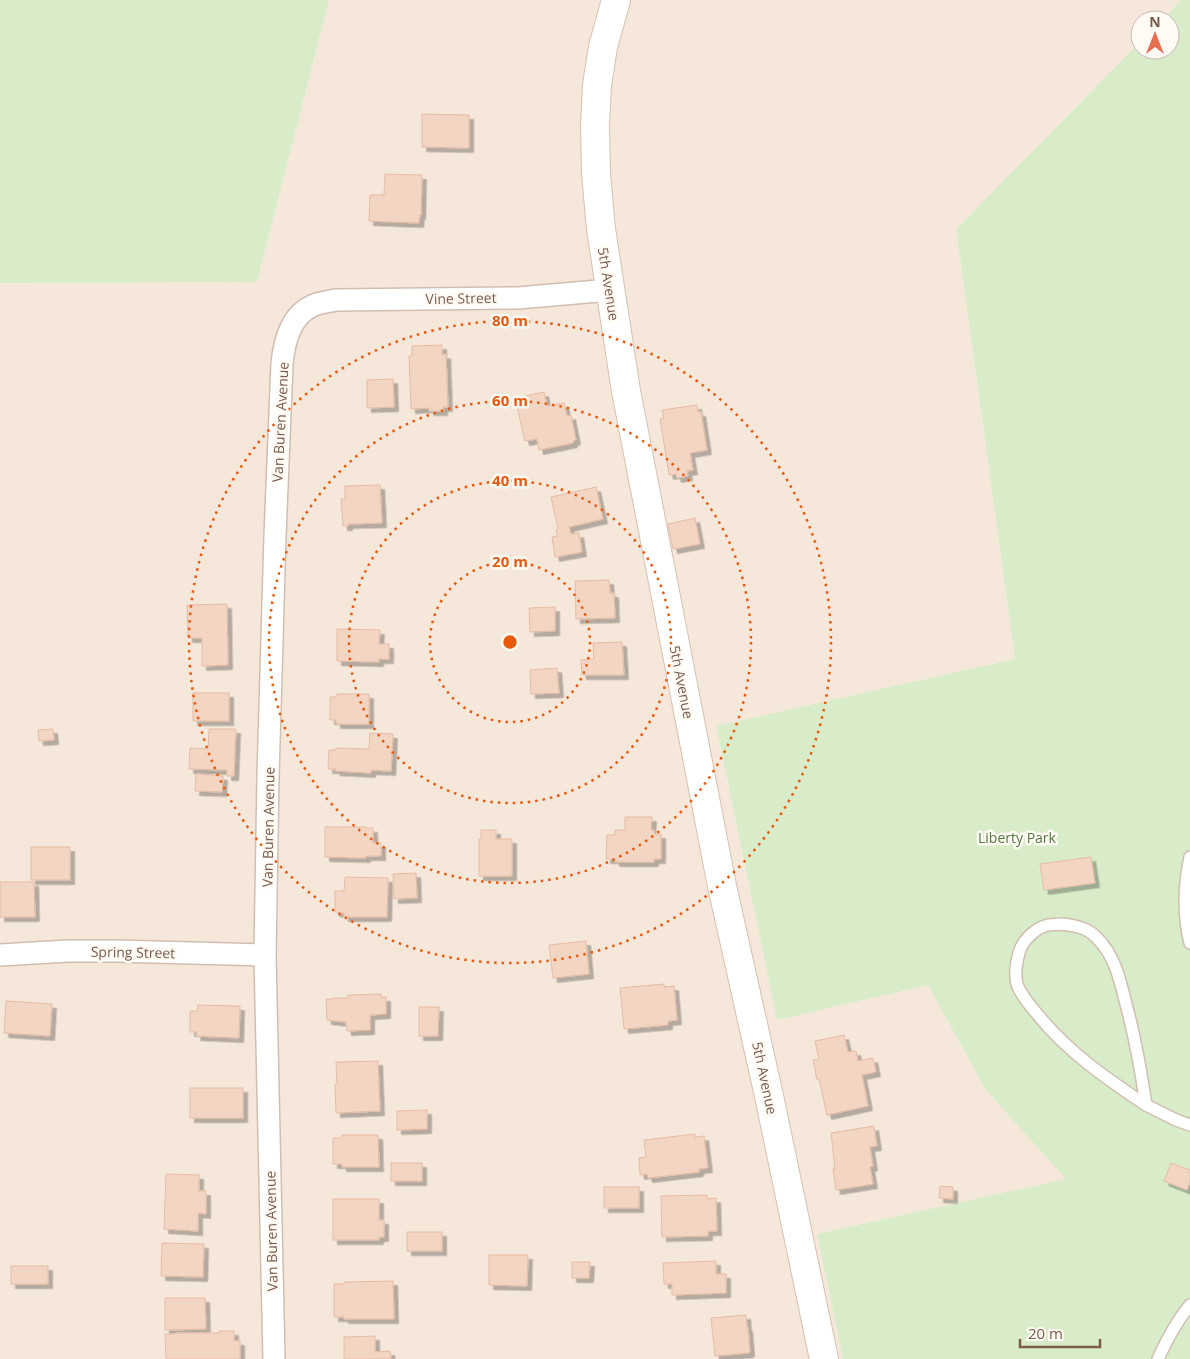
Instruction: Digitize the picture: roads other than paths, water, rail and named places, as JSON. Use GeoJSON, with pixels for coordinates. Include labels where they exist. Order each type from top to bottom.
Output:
{"type":"FeatureCollection","features":[{"type":"Feature","properties":{"kind":"street","name":"5th Avenue"},"geometry":{"type":"LineString","coordinates":[[616,0],[603,47],[597,85],[595,125],[596,174],[601,229],[610,290],[626,391],[722,886],[769,1096],[824,1359]]}},
{"type":"Feature","properties":{"kind":"street","name":"Vine Street"},"geometry":{"type":"LineString","coordinates":[[313,305],[336,300],[518,298],[610,290]]}},
{"type":"Feature","properties":{"kind":"street","name":"Van Buren Avenue"},"geometry":{"type":"LineString","coordinates":[[274,1359],[265,955],[275,536],[284,344],[292,325],[300,313],[313,305]]}},
{"type":"Feature","properties":{"kind":"street","name":"Spring Street"},"geometry":{"type":"LineString","coordinates":[[0,955],[68,951],[265,955]]}},
{"type":"Feature","properties":{"kind":"lane"},"geometry":{"type":"LineString","coordinates":[[1190,856],[1186,872],[1185,897],[1190,944]]}},
{"type":"Feature","properties":{"kind":"lane"},"geometry":{"type":"LineString","coordinates":[[1146,1105],[1137,1047],[1119,974],[1110,954],[1097,937],[1081,927],[1063,924],[1046,926],[1031,934],[1020,947],[1016,967],[1018,986],[1028,1004],[1067,1047],[1113,1084],[1146,1105],[1190,1125]]}},
{"type":"Feature","properties":{"kind":"lane"},"geometry":{"type":"LineString","coordinates":[[1158,1359],[1166,1340],[1190,1305]]}},
{"type":"Feature","properties":{"kind":"park label","name":"Liberty Park"},"geometry":{"type":"Point","coordinates":[1017,837]}}]}
